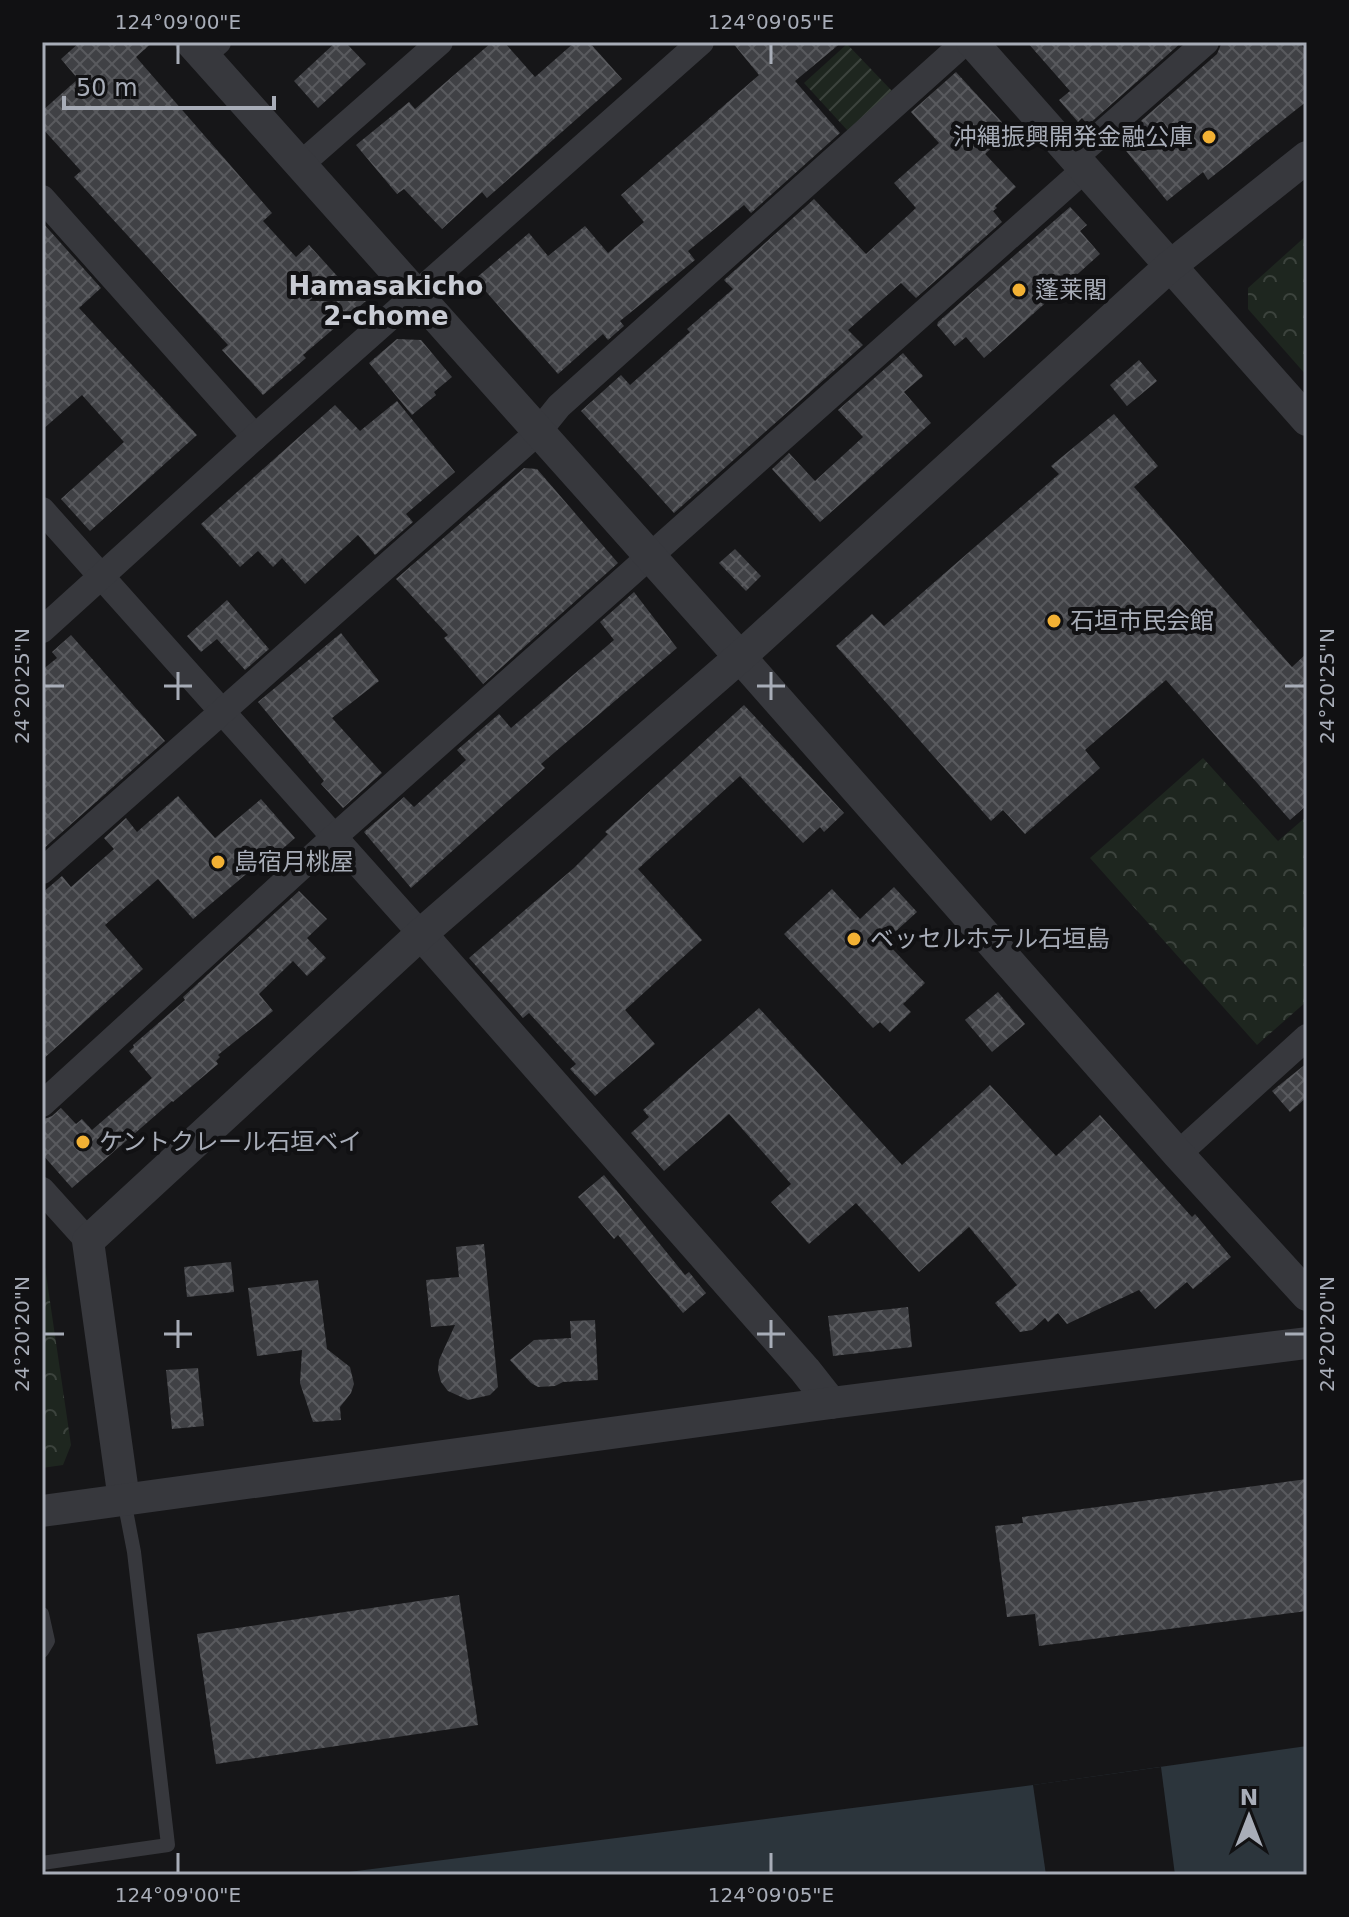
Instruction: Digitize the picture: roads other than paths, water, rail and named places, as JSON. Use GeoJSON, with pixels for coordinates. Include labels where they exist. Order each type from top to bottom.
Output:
{"type":"FeatureCollection","features":[{"type":"Feature","properties":{"kind":"street"},"geometry":{"type":"LineString","coordinates":[[300,165],[440,42]]}},
{"type":"Feature","properties":{"kind":"street"},"geometry":{"type":"LineString","coordinates":[[42,630],[701,42]]}},
{"type":"Feature","properties":{"kind":"street"},"geometry":{"type":"LineString","coordinates":[[42,871],[538,432],[559,406],[965,42]]}},
{"type":"Feature","properties":{"kind":"street"},"geometry":{"type":"LineString","coordinates":[[972,42],[1307,420]]}},
{"type":"Feature","properties":{"kind":"street"},"geometry":{"type":"LineString","coordinates":[[42,1104],[333,838],[650,558],[1079,164],[1206,42]]}},
{"type":"Feature","properties":{"kind":"street"},"geometry":{"type":"LineString","coordinates":[[204,46],[300,165],[415,296],[1307,1295]]}},
{"type":"Feature","properties":{"kind":"street"},"geometry":{"type":"LineString","coordinates":[[88,1241],[421,934],[740,657],[1169,267],[1307,157]]}},
{"type":"Feature","properties":{"kind":"street"},"geometry":{"type":"LineString","coordinates":[[42,198],[255,437]]}},
{"type":"Feature","properties":{"kind":"street"},"geometry":{"type":"LineString","coordinates":[[42,510],[421,934],[831,1403]]}},
{"type":"Feature","properties":{"kind":"street"},"geometry":{"type":"LineString","coordinates":[[1178,1154],[1307,1037]]}},
{"type":"Feature","properties":{"kind":"street"},"geometry":{"type":"LineString","coordinates":[[42,1190],[88,1241],[124,1500]]}},
{"type":"Feature","properties":{"kind":"street"},"geometry":{"type":"LineString","coordinates":[[42,1511],[831,1403],[1307,1343]]}},
{"type":"Feature","properties":{"kind":"lane"},"geometry":{"type":"LineString","coordinates":[[42,1863],[168,1845],[134,1552],[124,1500]]}},
{"type":"Feature","properties":{"kind":"lane"},"geometry":{"type":"LineString","coordinates":[[42,1614],[48,1641],[42,1651]]}},
{"type":"Feature","properties":{"kind":"place","name":"沖縄振興開発金融公庫"},"geometry":{"type":"Point","coordinates":[1209,137]}},
{"type":"Feature","properties":{"kind":"place","name":"蓬莱閣"},"geometry":{"type":"Point","coordinates":[1019,290]}},
{"type":"Feature","properties":{"kind":"place","name":"石垣市民会館"},"geometry":{"type":"Point","coordinates":[1054,621]}},
{"type":"Feature","properties":{"kind":"place","name":"島宿月桃屋"},"geometry":{"type":"Point","coordinates":[218,862]}},
{"type":"Feature","properties":{"kind":"place","name":"ベッセルホテル石垣島"},"geometry":{"type":"Point","coordinates":[854,939]}},
{"type":"Feature","properties":{"kind":"place","name":"ケントクレール石垣ベイ"},"geometry":{"type":"Point","coordinates":[83,1142]}},
{"type":"Feature","properties":{"kind":"district","name":"Hamasakicho 2-chome"},"geometry":{"type":"Point","coordinates":[386,301]}}]}
